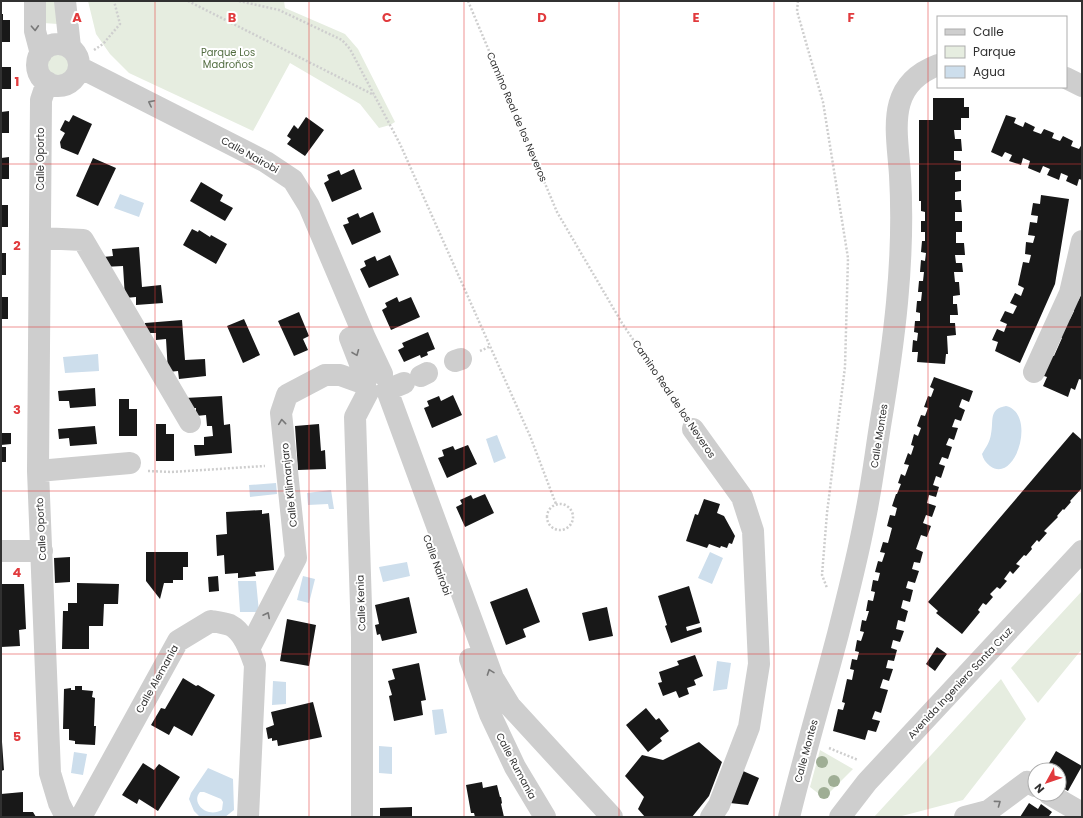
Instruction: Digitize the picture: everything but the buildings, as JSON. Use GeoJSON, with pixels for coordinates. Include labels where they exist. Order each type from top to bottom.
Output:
{"type":"FeatureCollection","features":[{"type":"Feature","properties":{"kind":"street"},"geometry":{"type":"LineString","coordinates":[[35,1],[35,31],[41,54]]}},
{"type":"Feature","properties":{"kind":"street"},"geometry":{"type":"LineString","coordinates":[[65,1],[75,63],[64,85],[47,82],[42,77],[37,66],[38,60],[45,49],[57,44],[64,44],[75,63]]}},
{"type":"Feature","properties":{"kind":"street","name":"Calle Nairobi"},"geometry":{"type":"LineString","coordinates":[[75,63],[100,94],[274,180],[294,203],[424,371],[492,678],[510,706],[612,817]]}},
{"type":"Feature","properties":{"kind":"street","name":"Calle Montes"},"geometry":{"type":"LineString","coordinates":[[789,817],[841,622],[864,523],[891,363],[900,276],[902,210],[896,115],[901,96],[912,80],[926,70],[937,65]]}},
{"type":"Feature","properties":{"kind":"street"},"geometry":{"type":"LineString","coordinates":[[1067,78],[1082,86]]}},
{"type":"Feature","properties":{"kind":"street","name":"Calle Oporto"},"geometry":{"type":"LineString","coordinates":[[47,82],[41,100],[38,470],[50,773],[59,803],[66,817]]}},
{"type":"Feature","properties":{"kind":"street"},"geometry":{"type":"LineString","coordinates":[[40,238],[83,240],[190,422]]}},
{"type":"Feature","properties":{"kind":"street"},"geometry":{"type":"LineString","coordinates":[[1034,372],[1070,292],[1082,241]]}},
{"type":"Feature","properties":{"kind":"street","name":"Calle Nairobi"},"geometry":{"type":"LineString","coordinates":[[424,371],[394,446],[490,714]]}},
{"type":"Feature","properties":{"kind":"street","name":"Calle Kilimanjaro"},"geometry":{"type":"LineString","coordinates":[[249,649],[296,558],[281,413],[287,395],[325,375],[424,371]]}},
{"type":"Feature","properties":{"kind":"street","name":"Calle Kenia"},"geometry":{"type":"LineString","coordinates":[[362,817],[362,638],[355,418],[424,371]]}},
{"type":"Feature","properties":{"kind":"street","name":"Camino Real de los Neveros"},"geometry":{"type":"LineString","coordinates":[[693,429],[742,497],[753,532],[759,664],[749,727],[719,805],[711,817]]}},
{"type":"Feature","properties":{"kind":"street"},"geometry":{"type":"LineString","coordinates":[[38,470],[130,463]]}},
{"type":"Feature","properties":{"kind":"street","name":"Avenida Ingeniero Santa Cruz"},"geometry":{"type":"LineString","coordinates":[[840,817],[867,782],[1082,550]]}},
{"type":"Feature","properties":{"kind":"street"},"geometry":{"type":"LineString","coordinates":[[1,551],[42,551]]}},
{"type":"Feature","properties":{"kind":"street","name":"Calle Alemania"},"geometry":{"type":"LineString","coordinates":[[81,817],[178,641],[211,621],[229,625],[239,632],[249,649],[255,665],[248,817]]}},
{"type":"Feature","properties":{"kind":"street"},"geometry":{"type":"LineString","coordinates":[[490,714],[510,706]]}},
{"type":"Feature","properties":{"kind":"street","name":"Calle Rumanía"},"geometry":{"type":"LineString","coordinates":[[490,714],[515,767],[544,817]]}},
{"type":"Feature","properties":{"kind":"street"},"geometry":{"type":"LineString","coordinates":[[965,817],[988,811],[1027,787]]}},
{"type":"Feature","properties":{"kind":"street"},"geometry":{"type":"LineString","coordinates":[[1063,802],[1082,813]]}},
{"type":"Feature","properties":{"kind":"path"},"geometry":{"type":"LineString","coordinates":[[75,63],[103,44],[120,24],[114,1]]}},
{"type":"Feature","properties":{"kind":"path"},"geometry":{"type":"LineString","coordinates":[[188,1],[374,95]]}},
{"type":"Feature","properties":{"kind":"path"},"geometry":{"type":"LineString","coordinates":[[239,1],[279,10],[342,40],[350,49],[400,144],[424,371],[530,436],[556,504]]}},
{"type":"Feature","properties":{"kind":"path","name":"Camino Real de los Neveros"},"geometry":{"type":"LineString","coordinates":[[468,1],[557,212],[622,323],[693,429]]}},
{"type":"Feature","properties":{"kind":"path"},"geometry":{"type":"LineString","coordinates":[[798,1],[797,11],[823,102],[848,258],[845,367],[827,513],[822,575],[841,622]]}},
{"type":"Feature","properties":{"kind":"path"},"geometry":{"type":"LineString","coordinates":[[171,472],[287,465]]}},
{"type":"Feature","properties":{"kind":"path"},"geometry":{"type":"LineString","coordinates":[[556,504],[568,506],[573,513],[573,522],[564,530],[555,530],[548,524],[547,514],[556,504]]}},
{"type":"Feature","properties":{"kind":"path"},"geometry":{"type":"LineString","coordinates":[[825,746],[859,761]]}},
{"type":"Feature","properties":{"kind":"green space"},"geometry":{"type":"Polygon","coordinates":[[[41,1],[57,1],[58,24],[43,23],[41,1]]]}},
{"type":"Feature","properties":{"kind":"green space","name":"Parque Los Madroños"},"geometry":{"type":"Polygon","coordinates":[[[88,1],[284,1],[285,8],[345,34],[358,49],[395,122],[379,128],[360,104],[290,63],[253,131],[129,73],[110,54],[96,34],[88,1]]]}},
{"type":"Feature","properties":{"kind":"green space"},"geometry":{"type":"Polygon","coordinates":[[[58,52],[67,56],[71,65],[67,74],[58,78],[49,74],[45,65],[49,56],[58,52]]]}},
{"type":"Feature","properties":{"kind":"green space"},"geometry":{"type":"Polygon","coordinates":[[[1082,591],[1082,649],[1038,703],[1011,668],[1082,591]]]}},
{"type":"Feature","properties":{"kind":"green space"},"geometry":{"type":"Polygon","coordinates":[[[1001,679],[1026,719],[963,800],[898,817],[874,817],[1001,679]]]}},
{"type":"Feature","properties":{"kind":"green space"},"geometry":{"type":"Polygon","coordinates":[[[820,750],[853,769],[824,798],[810,787],[820,750]]]}},
{"type":"Feature","properties":{"kind":"water"},"geometry":{"type":"Polygon","coordinates":[[[120,194],[144,203],[139,217],[114,208],[120,194]]]}},
{"type":"Feature","properties":{"kind":"water"},"geometry":{"type":"Polygon","coordinates":[[[98,354],[99,371],[65,373],[63,357],[98,354]]]}},
{"type":"Feature","properties":{"kind":"water"},"geometry":{"type":"Polygon","coordinates":[[[1006,406],[1015,411],[1020,421],[1021,433],[1019,446],[1015,457],[1008,466],[999,469],[990,466],[982,454],[990,440],[994,413],[996,410],[1006,406]]]}},
{"type":"Feature","properties":{"kind":"water"},"geometry":{"type":"Polygon","coordinates":[[[497,435],[506,458],[494,463],[486,439],[497,435]]]}},
{"type":"Feature","properties":{"kind":"water"},"geometry":{"type":"Polygon","coordinates":[[[276,483],[277,494],[250,497],[249,485],[276,483]]]}},
{"type":"Feature","properties":{"kind":"water"},"geometry":{"type":"Polygon","coordinates":[[[331,490],[334,509],[329,509],[328,504],[308,505],[307,493],[331,490]]]}},
{"type":"Feature","properties":{"kind":"water"},"geometry":{"type":"Polygon","coordinates":[[[710,552],[723,558],[712,584],[698,578],[710,552]]]}},
{"type":"Feature","properties":{"kind":"water"},"geometry":{"type":"Polygon","coordinates":[[[407,562],[410,576],[383,582],[379,567],[407,562]]]}},
{"type":"Feature","properties":{"kind":"water"},"geometry":{"type":"Polygon","coordinates":[[[303,576],[315,579],[309,603],[297,600],[303,576]]]}},
{"type":"Feature","properties":{"kind":"water"},"geometry":{"type":"Polygon","coordinates":[[[238,581],[256,581],[259,612],[240,612],[238,581]]]}},
{"type":"Feature","properties":{"kind":"water"},"geometry":{"type":"Polygon","coordinates":[[[717,661],[731,663],[727,689],[713,691],[717,661]]]}},
{"type":"Feature","properties":{"kind":"water"},"geometry":{"type":"Polygon","coordinates":[[[273,681],[286,682],[286,704],[272,705],[273,681]]]}},
{"type":"Feature","properties":{"kind":"water"},"geometry":{"type":"Polygon","coordinates":[[[443,709],[447,733],[435,735],[432,710],[443,709]]]}},
{"type":"Feature","properties":{"kind":"water"},"geometry":{"type":"Polygon","coordinates":[[[379,746],[392,747],[392,774],[379,773],[379,746]]]}},
{"type":"Feature","properties":{"kind":"water"},"geometry":{"type":"Polygon","coordinates":[[[74,752],[87,754],[83,775],[71,773],[74,752]]]}},
{"type":"Feature","properties":{"kind":"water"},"geometry":{"type":"Polygon","coordinates":[[[208,768],[233,779],[234,810],[225,817],[200,817],[194,811],[189,799],[191,793],[208,768]],[[200,792],[197,798],[200,807],[211,812],[222,810],[223,802],[221,799],[204,792],[200,792]]]}}]}
